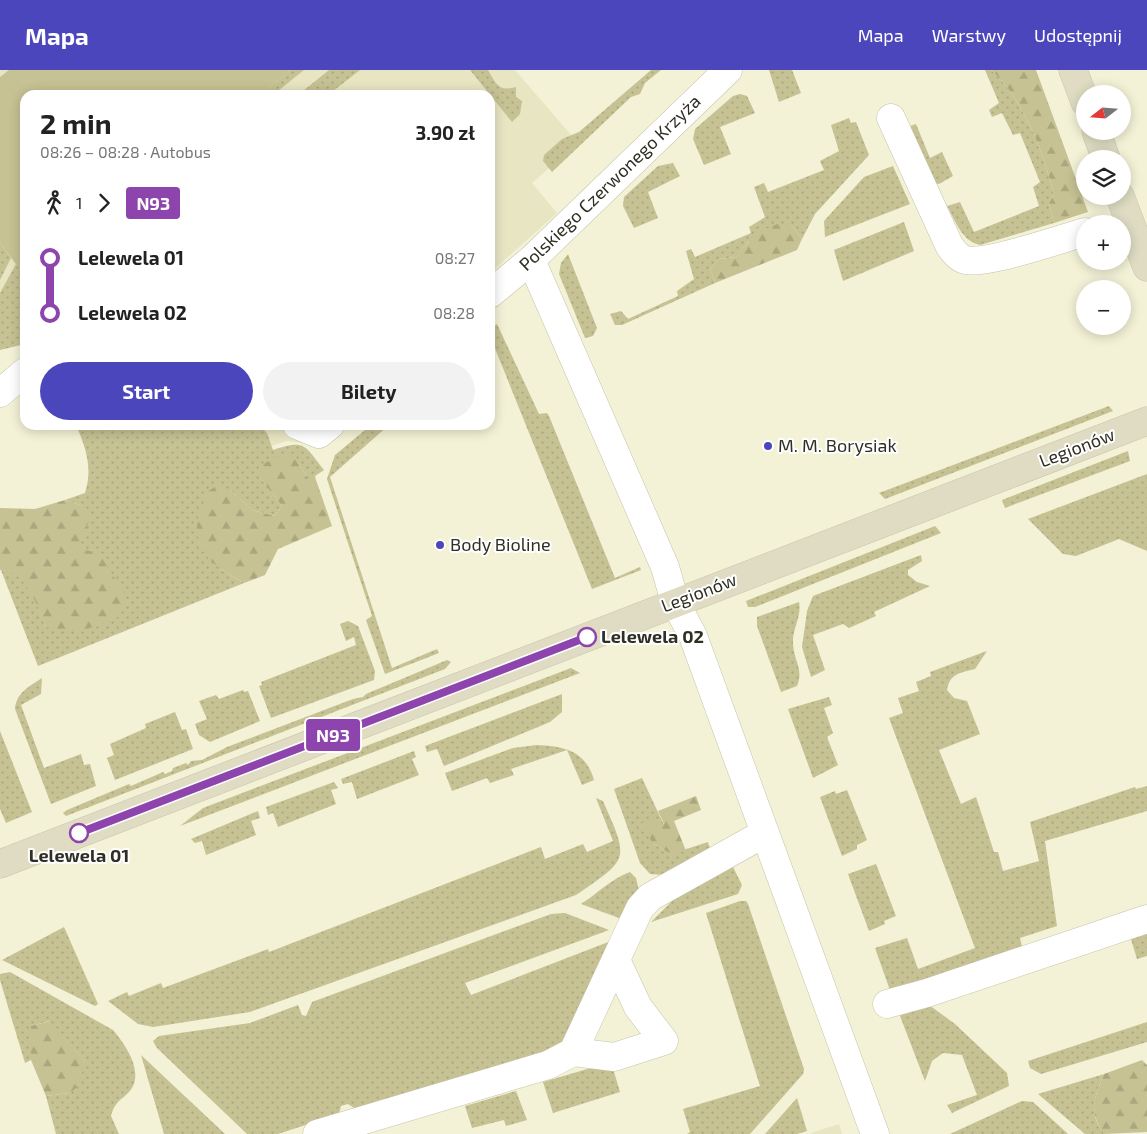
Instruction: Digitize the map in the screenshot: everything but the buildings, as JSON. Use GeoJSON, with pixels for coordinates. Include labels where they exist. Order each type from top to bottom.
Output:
{"type":"FeatureCollection","features":[{"type":"Feature","properties":{"kind":"street","name":"Polskiego Czerwonego Krzyża"},"geometry":{"type":"LineString","coordinates":[[495,290],[531,260],[728,70]]}},
{"type":"Feature","properties":{"kind":"street"},"geometry":{"type":"LineString","coordinates":[[1073,70],[1079,85]]}},
{"type":"Feature","properties":{"kind":"street"},"geometry":{"type":"LineString","coordinates":[[891,118],[949,245],[957,255],[966,260],[987,259],[1076,234]]}},
{"type":"Feature","properties":{"kind":"street"},"geometry":{"type":"LineString","coordinates":[[1121,213],[1147,267]]}},
{"type":"Feature","properties":{"kind":"street"},"geometry":{"type":"LineString","coordinates":[[531,260],[665,567],[675,602],[693,636],[875,1134]]}},
{"type":"Feature","properties":{"kind":"street"},"geometry":{"type":"LineString","coordinates":[[0,393],[20,376]]}},
{"type":"Feature","properties":{"kind":"street","name":"Legionów"},"geometry":{"type":"LineString","coordinates":[[0,864],[1147,421]]}},
{"type":"Feature","properties":{"kind":"street"},"geometry":{"type":"LineString","coordinates":[[573,1052],[640,908],[650,897],[765,833]]}},
{"type":"Feature","properties":{"kind":"street"},"geometry":{"type":"LineString","coordinates":[[887,1004],[927,993],[1147,919]]}},
{"type":"Feature","properties":{"kind":"street"},"geometry":{"type":"LineString","coordinates":[[317,1134],[548,1065],[573,1052],[614,1057],[664,1041],[638,1007],[616,960]]}},
{"type":"Feature","properties":{"kind":"shaded area"},"geometry":{"type":"Polygon","coordinates":[[[0,70],[515,70],[578,143],[532,183],[557,213],[495,269],[495,90],[20,90],[20,326],[0,340],[0,70]]]}},
{"type":"Feature","properties":{"kind":"shaded area"},"geometry":{"type":"Polygon","coordinates":[[[264,430],[318,430],[309,444],[287,441],[271,446],[264,430]]]}},
{"type":"Feature","properties":{"kind":"shaded area"},"geometry":{"type":"Polygon","coordinates":[[[839,1124],[842,1134],[809,1134],[817,1131],[839,1124]]]}},
{"type":"Feature","properties":{"kind":"green space"},"geometry":{"type":"Polygon","coordinates":[[[9,70],[291,70],[266,90],[20,90],[20,269],[0,243],[0,77],[9,70]]]}},
{"type":"Feature","properties":{"kind":"green space"},"geometry":{"type":"Polygon","coordinates":[[[291,70],[304,70],[279,90],[266,90],[291,70]]]}},
{"type":"Feature","properties":{"kind":"green space"},"geometry":{"type":"Polygon","coordinates":[[[329,70],[360,70],[334,90],[304,90],[329,70]]]}},
{"type":"Feature","properties":{"kind":"green space"},"geometry":{"type":"Polygon","coordinates":[[[470,70],[488,70],[493,79],[502,88],[516,87],[516,97],[522,101],[520,114],[512,122],[495,101],[495,90],[486,90],[470,70]]]}},
{"type":"Feature","properties":{"kind":"green space"},"geometry":{"type":"Polygon","coordinates":[[[651,70],[661,70],[645,83],[640,94],[631,97],[552,172],[543,161],[544,155],[562,139],[579,132],[651,70]]]}},
{"type":"Feature","properties":{"kind":"green space"},"geometry":{"type":"Polygon","coordinates":[[[769,70],[792,70],[801,93],[779,102],[769,70]]]}},
{"type":"Feature","properties":{"kind":"green space"},"geometry":{"type":"Polygon","coordinates":[[[985,70],[991,70],[1003,82],[1023,111],[1031,128],[1054,194],[1049,203],[1054,223],[980,245],[964,235],[947,206],[960,202],[974,232],[1039,206],[1033,187],[1040,182],[1020,133],[1013,135],[1002,113],[992,117],[989,110],[999,103],[985,70]]]}},
{"type":"Feature","properties":{"kind":"green space"},"geometry":{"type":"Polygon","coordinates":[[[991,70],[1036,70],[1076,179],[1076,205],[1085,205],[1088,212],[1054,223],[1049,203],[1054,194],[1038,144],[1023,111],[1003,82],[991,70]]]}},
{"type":"Feature","properties":{"kind":"green space"},"geometry":{"type":"Polygon","coordinates":[[[740,94],[747,96],[755,113],[720,127],[731,154],[704,165],[693,139],[695,129],[733,96],[740,94]]]}},
{"type":"Feature","properties":{"kind":"green space"},"geometry":{"type":"Polygon","coordinates":[[[849,118],[851,123],[856,122],[869,155],[815,214],[802,239],[791,225],[748,242],[736,257],[719,259],[710,269],[715,283],[622,325],[615,325],[610,314],[621,311],[628,319],[678,296],[677,291],[694,279],[686,251],[691,249],[695,257],[751,233],[749,227],[765,217],[754,187],[764,183],[768,192],[824,170],[820,161],[839,151],[831,125],[849,118]]]}},
{"type":"Feature","properties":{"kind":"green space"},"geometry":{"type":"Polygon","coordinates":[[[916,124],[930,158],[942,152],[953,176],[939,184],[934,183],[910,126],[916,124]]]}},
{"type":"Feature","properties":{"kind":"green space"},"geometry":{"type":"Polygon","coordinates":[[[673,163],[680,176],[648,192],[658,218],[634,228],[623,206],[624,197],[658,166],[673,163]]]}},
{"type":"Feature","properties":{"kind":"green space"},"geometry":{"type":"Polygon","coordinates":[[[893,166],[910,204],[825,237],[824,221],[864,177],[893,166]]]}},
{"type":"Feature","properties":{"kind":"green space"},"geometry":{"type":"Polygon","coordinates":[[[904,222],[914,251],[843,281],[834,250],[904,222]]]}},
{"type":"Feature","properties":{"kind":"green space"},"geometry":{"type":"Polygon","coordinates":[[[778,224],[791,225],[802,239],[797,250],[715,283],[710,269],[719,259],[736,257],[754,237],[765,229],[778,224]]]}},
{"type":"Feature","properties":{"kind":"green space"},"geometry":{"type":"Polygon","coordinates":[[[0,243],[11,258],[0,280],[0,243]]]}},
{"type":"Feature","properties":{"kind":"green space"},"geometry":{"type":"Polygon","coordinates":[[[568,254],[597,328],[593,336],[585,338],[559,274],[561,263],[568,254]]]}},
{"type":"Feature","properties":{"kind":"green space"},"geometry":{"type":"Polygon","coordinates":[[[16,264],[20,269],[20,345],[0,350],[0,293],[16,264]]]}},
{"type":"Feature","properties":{"kind":"green space"},"geometry":{"type":"Polygon","coordinates":[[[497,324],[539,414],[547,413],[549,416],[615,578],[640,567],[641,570],[592,589],[495,348],[495,325],[497,324]]]}},
{"type":"Feature","properties":{"kind":"green space"},"geometry":{"type":"Polygon","coordinates":[[[1109,406],[1113,411],[885,499],[879,493],[1109,406]]]}},
{"type":"Feature","properties":{"kind":"green space"},"geometry":{"type":"Polygon","coordinates":[[[78,430],[264,430],[273,450],[292,445],[303,446],[324,470],[315,476],[316,480],[309,480],[297,461],[259,476],[282,506],[275,516],[252,510],[231,491],[221,569],[244,583],[38,666],[1,570],[10,571],[24,583],[35,600],[46,627],[78,548],[83,506],[65,500],[85,493],[88,467],[83,442],[78,430]]]}},
{"type":"Feature","properties":{"kind":"green space"},"geometry":{"type":"Polygon","coordinates":[[[365,430],[383,430],[330,477],[392,668],[437,649],[439,653],[385,674],[366,620],[372,616],[327,479],[335,455],[365,430]]]}},
{"type":"Feature","properties":{"kind":"green space"},"geometry":{"type":"Polygon","coordinates":[[[1128,451],[1130,461],[1005,508],[1002,500],[1128,451]]]}},
{"type":"Feature","properties":{"kind":"green space"},"geometry":{"type":"Polygon","coordinates":[[[287,456],[297,461],[309,480],[316,480],[332,526],[278,549],[265,575],[244,583],[219,567],[205,554],[198,537],[197,522],[199,513],[207,492],[216,486],[231,491],[252,510],[275,516],[282,506],[258,475],[263,464],[277,457],[287,456]]]}},
{"type":"Feature","properties":{"kind":"green space"},"geometry":{"type":"Polygon","coordinates":[[[1147,474],[1147,551],[1119,539],[1076,556],[1063,554],[1028,519],[1147,474]]]}},
{"type":"Feature","properties":{"kind":"green space"},"geometry":{"type":"Polygon","coordinates":[[[65,500],[83,506],[90,518],[79,548],[100,554],[126,597],[120,616],[84,629],[66,630],[46,627],[35,600],[24,583],[17,576],[0,570],[0,508],[35,509],[65,500]]]}},
{"type":"Feature","properties":{"kind":"green space"},"geometry":{"type":"Polygon","coordinates":[[[935,526],[941,533],[755,607],[748,607],[746,601],[935,526]]]}},
{"type":"Feature","properties":{"kind":"green space"},"geometry":{"type":"Polygon","coordinates":[[[921,555],[922,561],[908,570],[908,575],[917,582],[930,586],[874,612],[876,616],[849,628],[843,624],[813,635],[825,670],[811,677],[802,647],[807,611],[813,596],[921,555]]]}},
{"type":"Feature","properties":{"kind":"green space"},"geometry":{"type":"Polygon","coordinates":[[[799,602],[800,607],[793,644],[799,670],[799,680],[797,686],[781,692],[757,626],[757,617],[799,602]]]}},
{"type":"Feature","properties":{"kind":"green space"},"geometry":{"type":"Polygon","coordinates":[[[348,621],[358,626],[375,671],[374,680],[271,718],[259,686],[262,685],[261,682],[356,645],[354,637],[346,641],[340,624],[348,621]]]}},
{"type":"Feature","properties":{"kind":"green space"},"geometry":{"type":"Polygon","coordinates":[[[987,651],[975,669],[953,677],[948,684],[947,690],[954,698],[967,701],[980,734],[939,750],[961,804],[976,797],[994,852],[998,852],[1003,871],[1039,861],[1030,822],[1135,787],[1136,789],[1147,786],[1147,811],[1045,841],[1057,926],[1020,938],[1024,955],[891,993],[875,948],[907,938],[918,969],[975,948],[889,718],[903,713],[898,698],[919,691],[916,682],[931,676],[930,672],[987,651]]]}},
{"type":"Feature","properties":{"kind":"green space"},"geometry":{"type":"Polygon","coordinates":[[[447,660],[451,662],[445,669],[66,816],[63,813],[129,784],[131,786],[163,772],[165,774],[172,771],[173,768],[186,763],[188,765],[191,761],[202,760],[227,747],[353,699],[363,697],[366,694],[447,660]]]}},
{"type":"Feature","properties":{"kind":"green space"},"geometry":{"type":"Polygon","coordinates":[[[571,668],[580,673],[180,826],[203,808],[571,668]]]}},
{"type":"Feature","properties":{"kind":"green space"},"geometry":{"type":"Polygon","coordinates":[[[42,678],[41,694],[21,705],[44,768],[81,754],[84,765],[90,764],[96,786],[51,804],[15,709],[21,694],[42,678]]]}},
{"type":"Feature","properties":{"kind":"green space"},"geometry":{"type":"Polygon","coordinates":[[[243,690],[244,692],[248,691],[260,721],[210,742],[199,735],[195,724],[207,719],[199,701],[216,695],[219,699],[243,690]]]}},
{"type":"Feature","properties":{"kind":"green space"},"geometry":{"type":"Polygon","coordinates":[[[562,694],[562,712],[550,722],[444,766],[437,749],[427,752],[425,746],[562,694]]]}},
{"type":"Feature","properties":{"kind":"green space"},"geometry":{"type":"Polygon","coordinates":[[[829,697],[832,705],[824,708],[833,733],[827,737],[838,765],[813,778],[788,709],[829,697]]]}},
{"type":"Feature","properties":{"kind":"green space"},"geometry":{"type":"Polygon","coordinates":[[[175,712],[182,730],[186,729],[193,749],[115,780],[107,758],[114,755],[110,744],[146,728],[145,724],[175,712]]]}},
{"type":"Feature","properties":{"kind":"green space"},"geometry":{"type":"Polygon","coordinates":[[[0,731],[32,812],[6,823],[0,809],[0,731]]]}},
{"type":"Feature","properties":{"kind":"green space"},"geometry":{"type":"Polygon","coordinates":[[[537,745],[565,749],[580,756],[586,762],[594,780],[582,785],[567,750],[511,769],[514,775],[490,783],[487,778],[452,791],[445,773],[513,748],[537,745]]]}},
{"type":"Feature","properties":{"kind":"green space"},"geometry":{"type":"Polygon","coordinates":[[[414,751],[416,757],[412,759],[419,775],[357,799],[352,782],[343,784],[341,779],[414,751]]]}},
{"type":"Feature","properties":{"kind":"green space"},"geometry":{"type":"Polygon","coordinates":[[[642,778],[664,825],[643,823],[652,843],[671,854],[708,842],[710,849],[664,875],[650,874],[640,863],[614,789],[642,778]]]}},
{"type":"Feature","properties":{"kind":"green space"},"geometry":{"type":"Polygon","coordinates":[[[334,782],[338,788],[331,790],[336,804],[278,827],[273,813],[268,815],[266,807],[334,782]]]}},
{"type":"Feature","properties":{"kind":"green space"},"geometry":{"type":"Polygon","coordinates":[[[847,790],[867,840],[857,845],[857,849],[842,856],[820,797],[835,791],[836,794],[847,790]]]}},
{"type":"Feature","properties":{"kind":"green space"},"geometry":{"type":"Polygon","coordinates":[[[696,796],[701,810],[674,821],[686,851],[671,854],[652,843],[642,823],[650,819],[664,824],[658,811],[696,796]]]}},
{"type":"Feature","properties":{"kind":"green space"},"geometry":{"type":"Polygon","coordinates":[[[596,798],[603,801],[612,820],[620,847],[620,856],[607,873],[576,895],[250,1012],[153,1027],[138,1024],[108,1001],[127,992],[129,996],[161,983],[163,988],[268,949],[269,952],[541,847],[545,859],[583,844],[587,852],[613,841],[596,798]]]}},
{"type":"Feature","properties":{"kind":"green space"},"geometry":{"type":"Polygon","coordinates":[[[258,811],[260,818],[251,821],[256,835],[206,855],[202,841],[195,843],[191,839],[258,811]]]}},
{"type":"Feature","properties":{"kind":"green space"},"geometry":{"type":"Polygon","coordinates":[[[876,864],[896,916],[884,921],[885,924],[869,931],[848,874],[876,864]]]}},
{"type":"Feature","properties":{"kind":"green space"},"geometry":{"type":"Polygon","coordinates":[[[733,867],[742,885],[738,894],[651,922],[676,897],[733,867]]]}},
{"type":"Feature","properties":{"kind":"green space"},"geometry":{"type":"Polygon","coordinates":[[[630,872],[636,878],[639,891],[619,918],[581,904],[611,882],[630,872]]]}},
{"type":"Feature","properties":{"kind":"green space"},"geometry":{"type":"Polygon","coordinates":[[[740,901],[746,901],[748,904],[804,1069],[803,1074],[750,1134],[687,1134],[690,1132],[683,1109],[760,1086],[706,913],[740,901]]]}},
{"type":"Feature","properties":{"kind":"green space"},"geometry":{"type":"Polygon","coordinates":[[[565,913],[609,930],[465,983],[471,995],[616,939],[570,1038],[556,1048],[363,1108],[354,1108],[348,1104],[341,1106],[339,1114],[278,1134],[247,1134],[157,1048],[153,1041],[159,1036],[250,1023],[298,1005],[302,1015],[306,1016],[312,1002],[551,914],[565,913]]]}},
{"type":"Feature","properties":{"kind":"green space"},"geometry":{"type":"Polygon","coordinates":[[[64,927],[98,1004],[95,1006],[2,960],[64,927]]]}},
{"type":"Feature","properties":{"kind":"green space"},"geometry":{"type":"Polygon","coordinates":[[[1147,931],[1147,956],[1137,959],[1130,936],[1147,931]]]}},
{"type":"Feature","properties":{"kind":"green space"},"geometry":{"type":"Polygon","coordinates":[[[10,972],[113,1030],[127,1049],[134,1065],[135,1081],[132,1088],[118,1102],[111,1116],[119,1134],[56,1134],[46,1096],[69,1093],[85,1061],[49,1021],[31,1026],[31,1060],[25,1063],[0,980],[0,974],[10,972]]]}},
{"type":"Feature","properties":{"kind":"green space"},"geometry":{"type":"Polygon","coordinates":[[[925,1002],[955,1024],[1007,1073],[1009,1086],[952,1113],[947,1105],[977,1095],[962,1055],[943,1053],[932,1061],[925,1081],[900,1016],[905,1009],[925,1002]]]}},
{"type":"Feature","properties":{"kind":"green space"},"geometry":{"type":"Polygon","coordinates":[[[50,1021],[85,1061],[79,1086],[69,1093],[46,1096],[31,1060],[31,1026],[50,1021]]]}},
{"type":"Feature","properties":{"kind":"green space"},"geometry":{"type":"Polygon","coordinates":[[[1147,1022],[1147,1042],[1041,1074],[1030,1068],[1028,1061],[1147,1022]]]}},
{"type":"Feature","properties":{"kind":"green space"},"geometry":{"type":"Polygon","coordinates":[[[141,1055],[225,1134],[164,1134],[141,1055]]]}},
{"type":"Feature","properties":{"kind":"green space"},"geometry":{"type":"Polygon","coordinates":[[[1142,1060],[1147,1065],[1147,1132],[1104,1134],[1096,1118],[1094,1104],[1104,1074],[1142,1060]]]}},
{"type":"Feature","properties":{"kind":"green space"},"geometry":{"type":"Polygon","coordinates":[[[611,1062],[620,1092],[553,1113],[543,1082],[611,1062]]]}},
{"type":"Feature","properties":{"kind":"green space"},"geometry":{"type":"Polygon","coordinates":[[[1104,1074],[1096,1097],[1094,1112],[1099,1127],[1105,1134],[1085,1134],[1038,1094],[1104,1074]]]}},
{"type":"Feature","properties":{"kind":"green space"},"geometry":{"type":"Polygon","coordinates":[[[516,1091],[527,1120],[506,1126],[504,1120],[472,1128],[465,1106],[516,1091]]]}},
{"type":"Feature","properties":{"kind":"green space"},"geometry":{"type":"Polygon","coordinates":[[[797,1098],[807,1131],[797,1134],[765,1134],[797,1098]]]}},
{"type":"Feature","properties":{"kind":"green space"},"geometry":{"type":"Polygon","coordinates":[[[1022,1101],[1033,1102],[1068,1134],[950,1134],[1022,1101]]]}},
{"type":"Feature","properties":{"kind":"bus line","name":"N93"},"geometry":{"type":"LineString","coordinates":[[79,833],[587,637]]}},
{"type":"Feature","properties":{"kind":"place","name":"M. M. Borysiak"},"geometry":{"type":"Point","coordinates":[768,446]}},
{"type":"Feature","properties":{"kind":"place","name":"Body Bioline"},"geometry":{"type":"Point","coordinates":[440,545]}},
{"type":"Feature","properties":{"kind":"place","name":"Lelewela 02"},"geometry":{"type":"Point","coordinates":[587,637]}},
{"type":"Feature","properties":{"kind":"place","name":"Lelewela 01"},"geometry":{"type":"Point","coordinates":[79,833]}}]}
